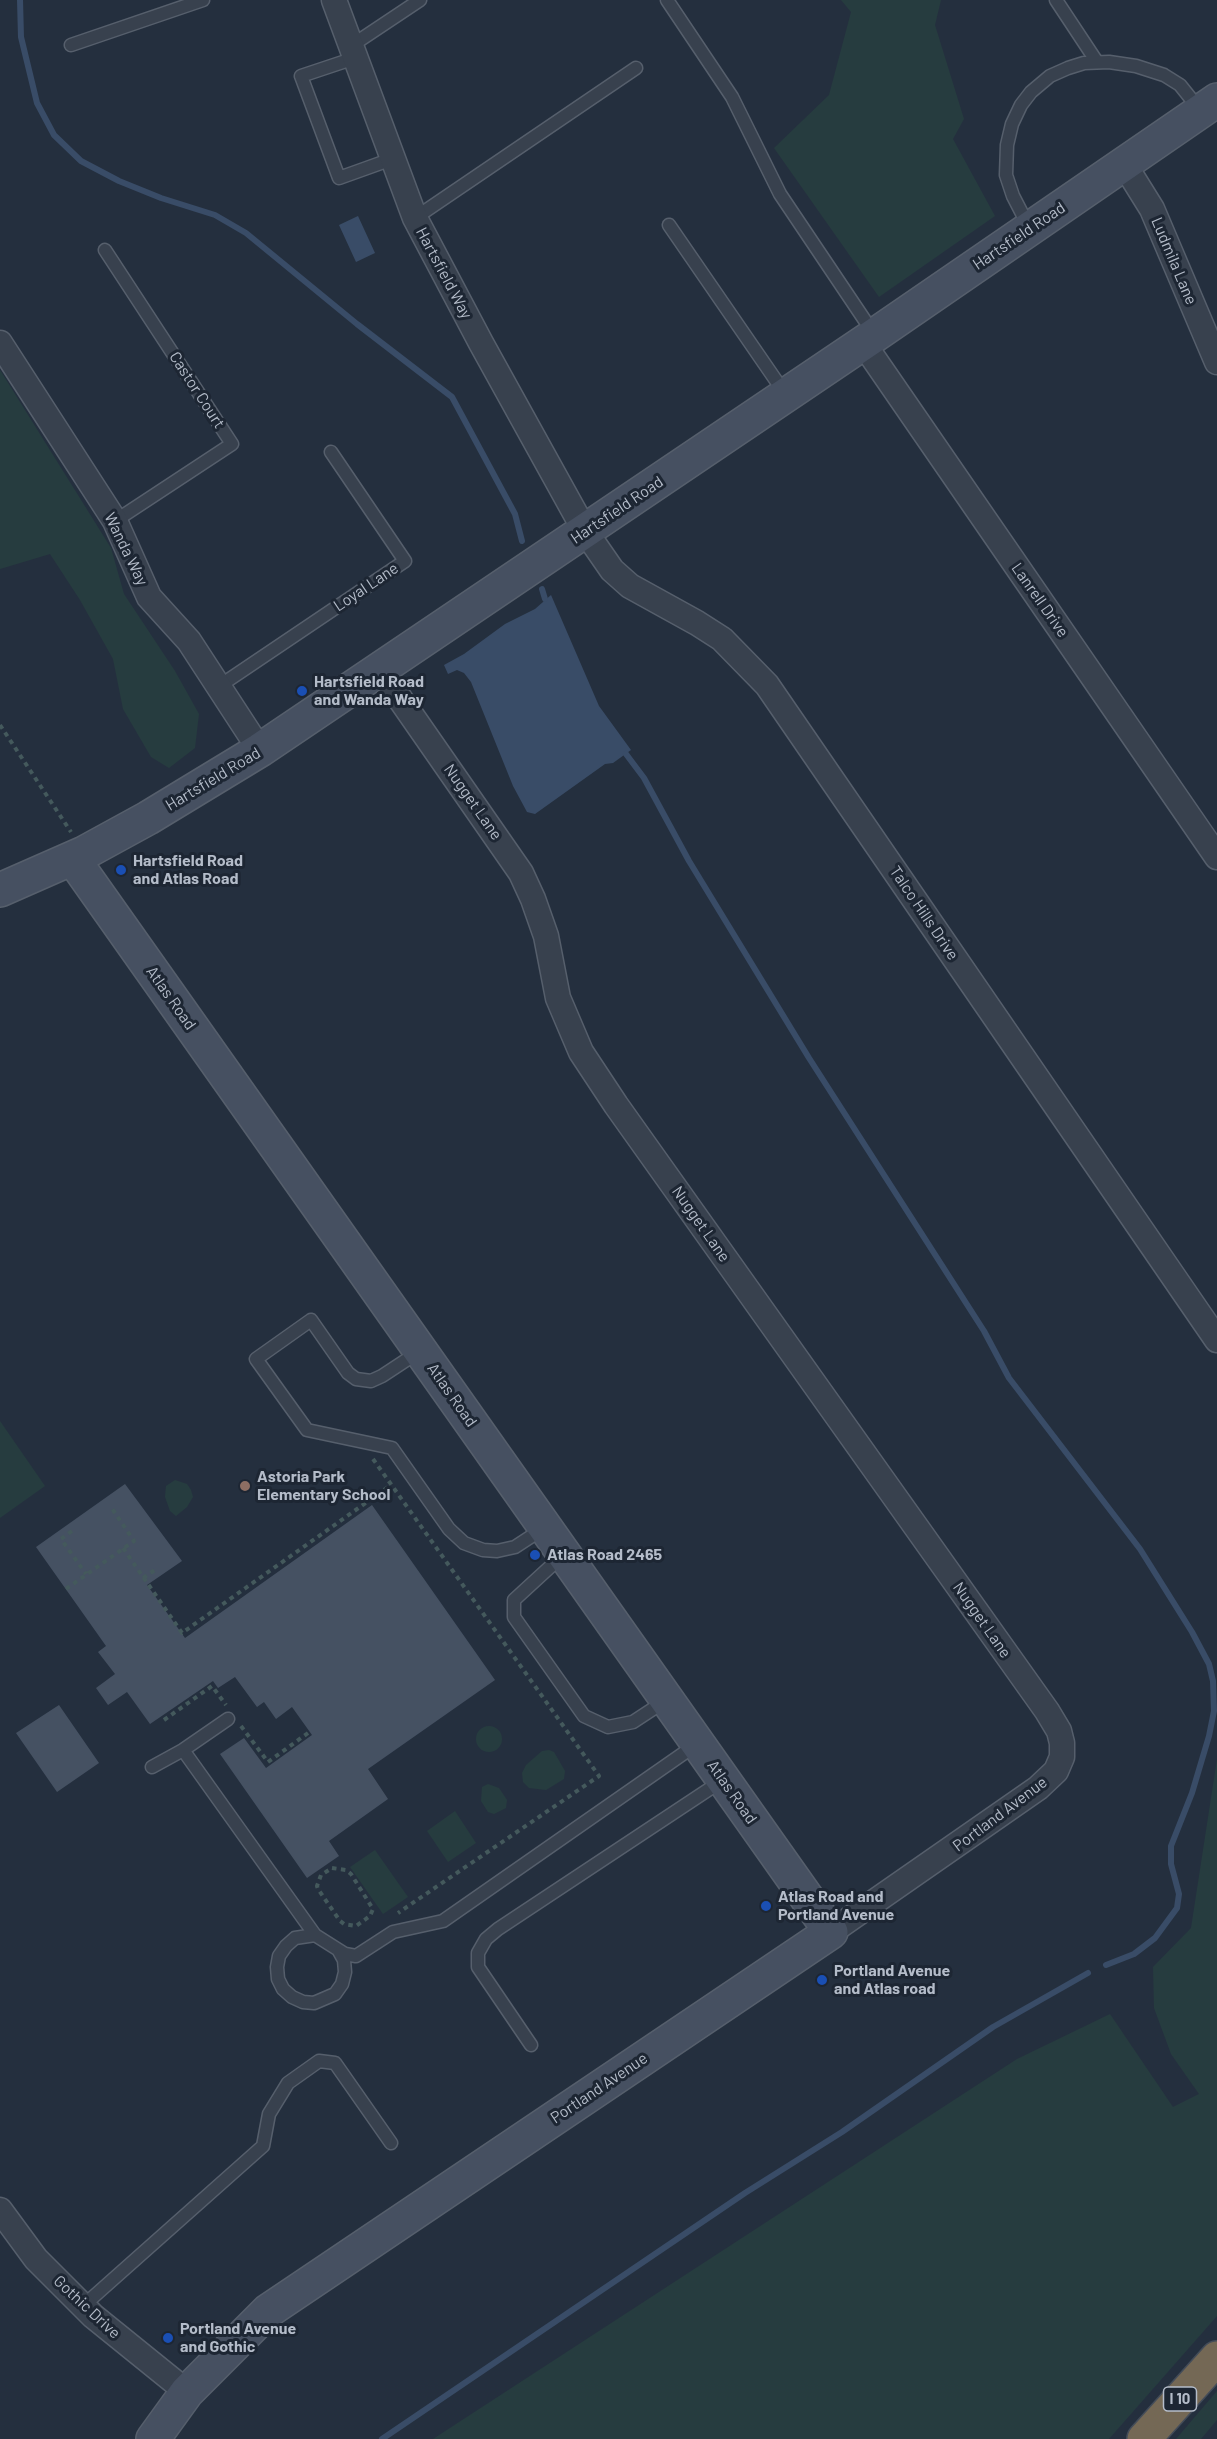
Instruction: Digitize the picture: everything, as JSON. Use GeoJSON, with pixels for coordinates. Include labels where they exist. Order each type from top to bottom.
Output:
{"type":"FeatureCollection","features":[{"type":"Feature","properties":{"kind":"highway","name":"I 10"},"geometry":{"type":"LineString","coordinates":[[1144,2439],[1217,2358]]}},
{"type":"Feature","properties":{"kind":"street","name":"Hartsfield Way"},"geometry":{"type":"LineString","coordinates":[[334,0],[415,218],[585,531]]}},
{"type":"Feature","properties":{"kind":"street","name":"Hartsfield Road"},"geometry":{"type":"LineString","coordinates":[[0,890],[79,856],[148,818],[260,750],[869,339],[1209,106]]}},
{"type":"Feature","properties":{"kind":"street","name":"Ludmila Lane"},"geometry":{"type":"LineString","coordinates":[[1124,164],[1152,209],[1217,362]]}},
{"type":"Feature","properties":{"kind":"street","name":"Lanrell Drive"},"geometry":{"type":"LineString","coordinates":[[869,339],[1217,856]]}},
{"type":"Feature","properties":{"kind":"street","name":"Wanda Way"},"geometry":{"type":"LineString","coordinates":[[0,343],[115,521],[149,597],[189,641],[260,750]]}},
{"type":"Feature","properties":{"kind":"street","name":"Talco Hills Drive"},"geometry":{"type":"LineString","coordinates":[[585,531],[612,570],[630,586],[697,622],[722,639],[767,685],[1217,1341]]}},
{"type":"Feature","properties":{"kind":"street","name":"Nugget Lane"},"geometry":{"type":"LineString","coordinates":[[380,670],[521,873],[546,936],[558,998],[581,1052],[616,1105],[1047,1711],[1059,1731],[1062,1757]]}},
{"type":"Feature","properties":{"kind":"street","name":"Atlas Road"},"geometry":{"type":"LineString","coordinates":[[79,856],[420,1351],[831,1932]]}},
{"type":"Feature","properties":{"kind":"street","name":"Portland Avenue"},"geometry":{"type":"LineString","coordinates":[[153,2439],[186,2392],[268,2311],[831,1932],[1038,1788],[1056,1771],[1062,1757]]}},
{"type":"Feature","properties":{"kind":"street","name":"Gothic Drive"},"geometry":{"type":"LineString","coordinates":[[2,2218],[36,2259],[83,2306],[186,2392]]}},
{"type":"Feature","properties":{"kind":"lane"},"geometry":{"type":"LineString","coordinates":[[71,45],[203,0]]}},
{"type":"Feature","properties":{"kind":"lane"},"geometry":{"type":"LineString","coordinates":[[392,159],[339,178],[302,76],[353,52],[420,0]]}},
{"type":"Feature","properties":{"kind":"lane"},"geometry":{"type":"LineString","coordinates":[[667,0],[732,97],[780,194],[869,339]]}},
{"type":"Feature","properties":{"kind":"lane"},"geometry":{"type":"LineString","coordinates":[[1056,0],[1097,62]]}},
{"type":"Feature","properties":{"kind":"lane"},"geometry":{"type":"LineString","coordinates":[[1030,228],[1013,196],[1006,175],[1007,145],[1012,124],[1021,105],[1031,92],[1050,76],[1068,68],[1097,62],[1136,66],[1164,75],[1209,106]]}},
{"type":"Feature","properties":{"kind":"lane"},"geometry":{"type":"LineString","coordinates":[[415,218],[636,68]]}},
{"type":"Feature","properties":{"kind":"lane"},"geometry":{"type":"LineString","coordinates":[[669,225],[786,395]]}},
{"type":"Feature","properties":{"kind":"lane","name":"Castor Court"},"geometry":{"type":"LineString","coordinates":[[105,250],[232,444],[115,521]]}},
{"type":"Feature","properties":{"kind":"lane","name":"Loyal Lane"},"geometry":{"type":"LineString","coordinates":[[218,687],[405,561],[331,452]]}},
{"type":"Feature","properties":{"kind":"lane"},"geometry":{"type":"LineString","coordinates":[[420,1351],[371,1381],[356,1379],[348,1373],[311,1320],[256,1359],[307,1430],[392,1448],[452,1533],[464,1543],[483,1550],[498,1551],[515,1548],[545,1527]]}},
{"type":"Feature","properties":{"kind":"lane"},"geometry":{"type":"LineString","coordinates":[[564,1554],[514,1600],[514,1617],[584,1716],[608,1727],[633,1722],[667,1700]]}},
{"type":"Feature","properties":{"kind":"lane"},"geometry":{"type":"LineString","coordinates":[[152,1767],[183,1750],[228,1719]]}},
{"type":"Feature","properties":{"kind":"lane"},"geometry":{"type":"LineString","coordinates":[[183,1750],[315,1935],[339,1951],[356,1956],[393,1932],[443,1921],[698,1744]]}},
{"type":"Feature","properties":{"kind":"lane"},"geometry":{"type":"LineString","coordinates":[[531,2045],[478,1967],[478,1953],[486,1940],[498,1929],[723,1779]]}},
{"type":"Feature","properties":{"kind":"lane"},"geometry":{"type":"LineString","coordinates":[[315,1935],[295,1938],[279,1956],[278,1979],[283,1989],[292,1997],[303,2002],[314,2003],[335,1994],[342,1984],[345,1972],[344,1960],[339,1951]]}},
{"type":"Feature","properties":{"kind":"lane"},"geometry":{"type":"LineString","coordinates":[[83,2306],[263,2146],[269,2114],[288,2083],[319,2061],[335,2063],[391,2143]]}},
{"type":"Feature","properties":{"kind":"path"},"geometry":{"type":"LineString","coordinates":[[0,725],[79,856]]}},
{"type":"Feature","properties":{"kind":"path"},"geometry":{"type":"LineString","coordinates":[[373,1459],[598,1776],[388,1920]]}},
{"type":"Feature","properties":{"kind":"path"},"geometry":{"type":"LineString","coordinates":[[123,1548],[182,1633],[392,1485]]}},
{"type":"Feature","properties":{"kind":"path"},"geometry":{"type":"LineString","coordinates":[[66,1589],[134,1541],[111,1508]]}},
{"type":"Feature","properties":{"kind":"path"},"geometry":{"type":"LineString","coordinates":[[72,1531],[61,1539],[86,1574]]}},
{"type":"Feature","properties":{"kind":"path"},"geometry":{"type":"LineString","coordinates":[[143,1578],[155,1570]]}},
{"type":"Feature","properties":{"kind":"path"},"geometry":{"type":"LineString","coordinates":[[164,1720],[212,1686]]}},
{"type":"Feature","properties":{"kind":"path"},"geometry":{"type":"LineString","coordinates":[[268,1762],[308,1733]]}},
{"type":"Feature","properties":{"kind":"path"},"geometry":{"type":"LineString","coordinates":[[339,1868],[351,1874],[373,1909],[370,1916],[362,1923],[350,1926],[340,1921],[317,1886],[323,1872],[339,1868]]}},
{"type":"Feature","properties":{"kind":"path"},"geometry":{"type":"LineString","coordinates":[[362,1923],[365,1928]]}},
{"type":"Feature","properties":{"kind":"green space"},"geometry":{"type":"Polygon","coordinates":[[[841,0],[941,0],[935,25],[964,119],[953,139],[995,216],[879,297],[774,148],[829,95],[851,12],[841,0]]]}},
{"type":"Feature","properties":{"kind":"green space"},"geometry":{"type":"Polygon","coordinates":[[[0,370],[111,548],[124,594],[175,671],[199,714],[195,748],[169,768],[151,757],[123,709],[113,659],[80,600],[50,554],[0,569],[0,370]]]}},
{"type":"Feature","properties":{"kind":"green space"},"geometry":{"type":"Polygon","coordinates":[[[0,1421],[45,1486],[0,1518],[0,1421]]]}},
{"type":"Feature","properties":{"kind":"green space"},"geometry":{"type":"Polygon","coordinates":[[[175,1480],[187,1484],[193,1497],[187,1507],[176,1516],[170,1511],[165,1497],[166,1486],[175,1480]]]}},
{"type":"Feature","properties":{"kind":"green space"},"geometry":{"type":"Polygon","coordinates":[[[489,1726],[498,1730],[502,1739],[498,1748],[489,1752],[480,1748],[476,1739],[480,1730],[489,1726]]]}},
{"type":"Feature","properties":{"kind":"green space"},"geometry":{"type":"Polygon","coordinates":[[[542,1751],[554,1752],[565,1771],[564,1779],[546,1790],[529,1788],[523,1782],[522,1773],[526,1765],[542,1751]]]}},
{"type":"Feature","properties":{"kind":"green space"},"geometry":{"type":"Polygon","coordinates":[[[1217,1759],[1217,2316],[1109,2439],[433,2439],[1017,2059],[1110,2014],[1173,2107],[1199,2094],[1171,2054],[1154,2008],[1153,1967],[1191,1928],[1217,1759]]]}},
{"type":"Feature","properties":{"kind":"green space"},"geometry":{"type":"Polygon","coordinates":[[[488,1784],[499,1788],[507,1800],[506,1808],[494,1814],[488,1812],[481,1801],[482,1787],[488,1784]]]}},
{"type":"Feature","properties":{"kind":"green space"},"geometry":{"type":"Polygon","coordinates":[[[455,1811],[476,1843],[448,1862],[427,1831],[455,1811]]]}},
{"type":"Feature","properties":{"kind":"green space"},"geometry":{"type":"Polygon","coordinates":[[[375,1850],[408,1897],[383,1914],[350,1867],[375,1850]]]}},
{"type":"Feature","properties":{"kind":"green space"},"geometry":{"type":"Polygon","coordinates":[[[1217,2391],[1217,2420],[1201,2439],[1176,2439],[1217,2391]]]}},
{"type":"Feature","properties":{"kind":"water"},"geometry":{"type":"Polygon","coordinates":[[[358,216],[375,253],[356,262],[339,225],[358,216]]]}},
{"type":"Feature","properties":{"kind":"water"},"geometry":{"type":"Polygon","coordinates":[[[551,595],[599,706],[631,750],[613,763],[605,764],[535,814],[527,812],[513,786],[471,682],[464,673],[457,670],[448,674],[444,665],[464,654],[505,624],[535,609],[551,595]]]}},
{"type":"Feature","properties":{"kind":"building"},"geometry":{"type":"Polygon","coordinates":[[[125,1484],[182,1561],[147,1585],[185,1638],[372,1505],[495,1680],[368,1769],[388,1799],[329,1841],[339,1856],[307,1878],[220,1754],[244,1738],[266,1768],[312,1735],[292,1707],[276,1719],[264,1702],[257,1707],[235,1677],[218,1688],[213,1681],[150,1724],[127,1692],[108,1705],[96,1688],[115,1674],[98,1652],[106,1646],[36,1547],[125,1484]]]}},
{"type":"Feature","properties":{"kind":"building"},"geometry":{"type":"Polygon","coordinates":[[[59,1705],[99,1763],[57,1792],[16,1733],[59,1705]]]}},
{"type":"Feature","properties":{"kind":"waterway"},"geometry":{"type":"LineString","coordinates":[[20,0],[21,37],[37,103],[54,135],[81,161],[119,181],[161,198],[215,215],[246,233],[357,324],[452,397],[515,514],[522,541]]}},
{"type":"Feature","properties":{"kind":"waterway"},"geometry":{"type":"LineString","coordinates":[[542,589],[545,599]]}},
{"type":"Feature","properties":{"kind":"waterway"},"geometry":{"type":"LineString","coordinates":[[626,754],[644,778],[689,861],[809,1058],[984,1331],[1009,1378],[1140,1549],[1192,1632],[1209,1664],[1213,1681],[1214,1711],[1209,1736],[1192,1793],[1171,1846],[1171,1864],[1179,1894],[1177,1908],[1155,1938],[1134,1954],[1106,1965]]}},
{"type":"Feature","properties":{"kind":"waterway"},"geometry":{"type":"LineString","coordinates":[[382,2439],[745,2193],[842,2132],[993,2027],[1088,1973]]}},
{"type":"Feature","properties":{"kind":"place","name":"Hartsfield Road and Wanda Way"},"geometry":{"type":"Point","coordinates":[302,691]}},
{"type":"Feature","properties":{"kind":"place","name":"Hartsfield Road and Atlas Road"},"geometry":{"type":"Point","coordinates":[121,870]}},
{"type":"Feature","properties":{"kind":"place","name":"Astoria Park Elementary School"},"geometry":{"type":"Point","coordinates":[245,1486]}},
{"type":"Feature","properties":{"kind":"place","name":"Atlas Road 2465"},"geometry":{"type":"Point","coordinates":[535,1555]}},
{"type":"Feature","properties":{"kind":"place","name":"Atlas Road and Portland Avenue"},"geometry":{"type":"Point","coordinates":[766,1906]}},
{"type":"Feature","properties":{"kind":"place","name":"Portland Avenue and Atlas road"},"geometry":{"type":"Point","coordinates":[822,1980]}},
{"type":"Feature","properties":{"kind":"place","name":"Portland Avenue and Gothic"},"geometry":{"type":"Point","coordinates":[168,2338]}}]}
